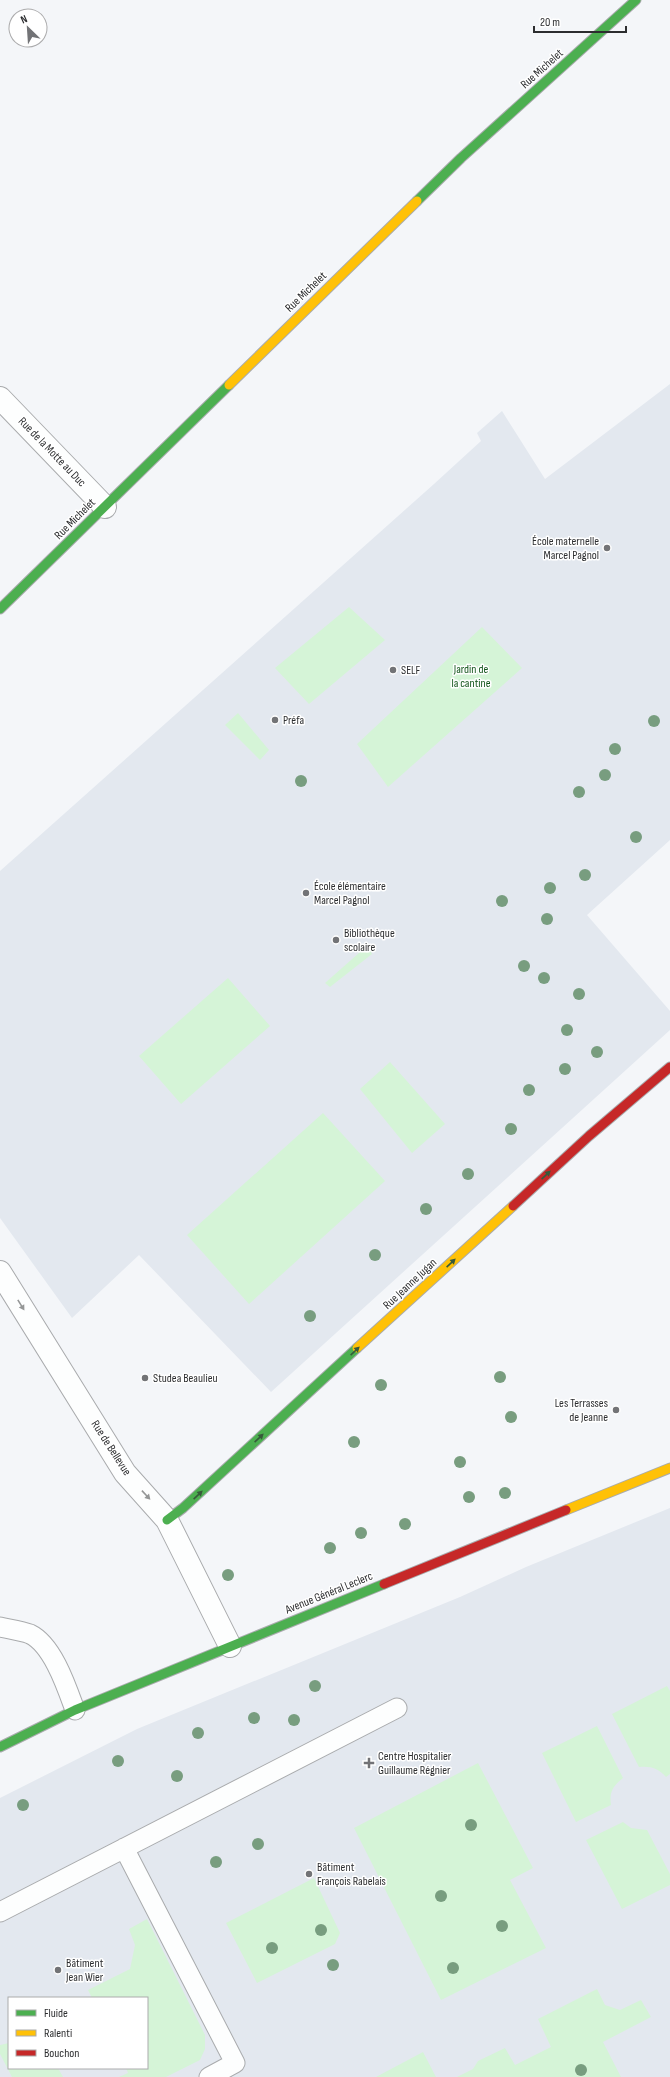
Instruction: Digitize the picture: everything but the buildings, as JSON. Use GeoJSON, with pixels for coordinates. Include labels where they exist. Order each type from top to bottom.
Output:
{"type":"FeatureCollection","features":[{"type":"Feature","properties":{"kind":"street","name":"Rue Michelet"},"geometry":{"type":"LineString","coordinates":[[0,609],[461,158],[636,0]]}},
{"type":"Feature","properties":{"kind":"street","name":"Rue de la Motte au Duc"},"geometry":{"type":"LineString","coordinates":[[0,398],[105,507]]}},
{"type":"Feature","properties":{"kind":"street","name":"Rue Jeanne Jugan"},"geometry":{"type":"LineString","coordinates":[[167,1520],[183,1508],[589,1136],[670,1067]]}},
{"type":"Feature","properties":{"kind":"street","name":"Rue de Bellevue"},"geometry":{"type":"LineString","coordinates":[[0,1272],[125,1473],[167,1520],[230,1646]]}},
{"type":"Feature","properties":{"kind":"street","name":"Avenue Général Leclerc"},"geometry":{"type":"LineString","coordinates":[[0,1747],[75,1710],[670,1468]]}},
{"type":"Feature","properties":{"kind":"lane"},"geometry":{"type":"LineString","coordinates":[[0,1627],[31,1635],[49,1652],[62,1676],[75,1710]]}},
{"type":"Feature","properties":{"kind":"lane"},"geometry":{"type":"LineString","coordinates":[[0,1912],[397,1708]]}},
{"type":"Feature","properties":{"kind":"lane"},"geometry":{"type":"LineString","coordinates":[[124,1848],[235,2063],[209,2077]]}},
{"type":"Feature","properties":{"kind":"shaded area","name":"École élémentaire Marcel Pagnol"},"geometry":{"type":"Polygon","coordinates":[[[670,384],[670,840],[587,915],[670,1011],[670,1030],[271,1392],[139,1255],[72,1318],[0,1218],[0,871],[481,441],[477,433],[502,411],[545,479],[670,384]]]}},
{"type":"Feature","properties":{"kind":"shaded area","name":"Centre Hospitalier Guillaume Régnier"},"geometry":{"type":"Polygon","coordinates":[[[670,1508],[670,2077],[0,2077],[0,1798],[137,1729],[460,1597],[526,1567],[670,1508]]]}},
{"type":"Feature","properties":{"kind":"green space"},"geometry":{"type":"Polygon","coordinates":[[[349,607],[385,640],[309,704],[275,668],[349,607]]]}},
{"type":"Feature","properties":{"kind":"green space","name":"Jardin de la cantine"},"geometry":{"type":"Polygon","coordinates":[[[482,627],[522,668],[388,787],[357,744],[482,627]]]}},
{"type":"Feature","properties":{"kind":"green space"},"geometry":{"type":"Polygon","coordinates":[[[238,713],[269,750],[260,760],[225,725],[238,713]]]}},
{"type":"Feature","properties":{"kind":"green space"},"geometry":{"type":"Polygon","coordinates":[[[368,945],[372,954],[330,987],[325,983],[368,945]]]}},
{"type":"Feature","properties":{"kind":"green space"},"geometry":{"type":"Polygon","coordinates":[[[228,978],[270,1026],[181,1104],[139,1056],[228,978]]]}},
{"type":"Feature","properties":{"kind":"green space"},"geometry":{"type":"Polygon","coordinates":[[[390,1062],[445,1124],[412,1153],[360,1089],[390,1062]]]}},
{"type":"Feature","properties":{"kind":"green space"},"geometry":{"type":"Polygon","coordinates":[[[323,1113],[385,1181],[249,1304],[187,1235],[323,1113]]]}},
{"type":"Feature","properties":{"kind":"green space"},"geometry":{"type":"Polygon","coordinates":[[[667,1686],[670,1691],[670,1774],[666,1777],[654,1768],[639,1767],[612,1714],[667,1686]]]}},
{"type":"Feature","properties":{"kind":"green space"},"geometry":{"type":"Polygon","coordinates":[[[597,1726],[623,1778],[612,1790],[611,1805],[576,1822],[542,1753],[597,1726]]]}},
{"type":"Feature","properties":{"kind":"green space"},"geometry":{"type":"Polygon","coordinates":[[[478,1763],[533,1868],[510,1880],[546,1948],[441,2000],[354,1828],[478,1763]]]}},
{"type":"Feature","properties":{"kind":"green space"},"geometry":{"type":"Polygon","coordinates":[[[623,1822],[631,1828],[647,1830],[670,1874],[670,1885],[622,1909],[586,1840],[623,1822]]]}},
{"type":"Feature","properties":{"kind":"green space"},"geometry":{"type":"Polygon","coordinates":[[[314,1878],[340,1933],[335,1944],[257,1983],[226,1923],[314,1878]]]}},
{"type":"Feature","properties":{"kind":"green space"},"geometry":{"type":"Polygon","coordinates":[[[147,1919],[205,2035],[205,2049],[200,2060],[166,2077],[119,2077],[128,2073],[126,2069],[148,2069],[148,1997],[92,1997],[88,1990],[130,1969],[135,1945],[129,1929],[147,1919]]]}},
{"type":"Feature","properties":{"kind":"green space"},"geometry":{"type":"Polygon","coordinates":[[[597,1989],[605,2005],[620,2010],[641,2000],[651,2017],[603,2042],[621,2077],[457,2077],[473,2069],[478,2061],[505,2048],[515,2065],[551,2047],[538,2019],[597,1989]]]}},
{"type":"Feature","properties":{"kind":"green space"},"geometry":{"type":"Polygon","coordinates":[[[8,2043],[8,2069],[59,2069],[63,2077],[12,2077],[0,2054],[0,2045],[8,2043]]]}},
{"type":"Feature","properties":{"kind":"green space"},"geometry":{"type":"Polygon","coordinates":[[[423,2052],[436,2077],[376,2077],[423,2052]]]}},
{"type":"Feature","properties":{"kind":"traffic: fast"},"geometry":{"type":"LineString","coordinates":[[417,201],[461,158],[636,0]]}},
{"type":"Feature","properties":{"kind":"traffic: fast"},"geometry":{"type":"LineString","coordinates":[[0,609],[229,385]]}},
{"type":"Feature","properties":{"kind":"traffic: fast"},"geometry":{"type":"LineString","coordinates":[[167,1520],[183,1508],[357,1348]]}},
{"type":"Feature","properties":{"kind":"traffic: fast"},"geometry":{"type":"LineString","coordinates":[[0,1747],[75,1710],[384,1584]]}},
{"type":"Feature","properties":{"kind":"traffic: slow"},"geometry":{"type":"LineString","coordinates":[[229,385],[417,201]]}},
{"type":"Feature","properties":{"kind":"traffic: slow"},"geometry":{"type":"LineString","coordinates":[[357,1348],[513,1206]]}},
{"type":"Feature","properties":{"kind":"traffic: slow"},"geometry":{"type":"LineString","coordinates":[[566,1510],[670,1468]]}},
{"type":"Feature","properties":{"kind":"traffic: jam"},"geometry":{"type":"LineString","coordinates":[[513,1206],[589,1136],[670,1067]]}},
{"type":"Feature","properties":{"kind":"traffic: jam"},"geometry":{"type":"LineString","coordinates":[[384,1584],[566,1510]]}},
{"type":"Feature","properties":{"kind":"place","name":"École maternelle Marcel Pagnol"},"geometry":{"type":"Point","coordinates":[607,548]}},
{"type":"Feature","properties":{"kind":"place","name":"SELF"},"geometry":{"type":"Point","coordinates":[393,670]}},
{"type":"Feature","properties":{"kind":"place","name":"Préfa"},"geometry":{"type":"Point","coordinates":[275,720]}},
{"type":"Feature","properties":{"kind":"place","name":"École élémentaire Marcel Pagnol"},"geometry":{"type":"Point","coordinates":[306,893]}},
{"type":"Feature","properties":{"kind":"place","name":"Bibliothèque scolaire"},"geometry":{"type":"Point","coordinates":[336,940]}},
{"type":"Feature","properties":{"kind":"place","name":"Studea Beaulieu"},"geometry":{"type":"Point","coordinates":[145,1378]}},
{"type":"Feature","properties":{"kind":"place","name":"Les Terrasses de Jeanne"},"geometry":{"type":"Point","coordinates":[616,1410]}},
{"type":"Feature","properties":{"kind":"place","name":"Centre Hospitalier Guillaume Régnier"},"geometry":{"type":"Point","coordinates":[369,1763]}},
{"type":"Feature","properties":{"kind":"place","name":"Bâtiment François Rabelais"},"geometry":{"type":"Point","coordinates":[309,1874]}},
{"type":"Feature","properties":{"kind":"place","name":"Bâtiment Jean Wier"},"geometry":{"type":"Point","coordinates":[58,1970]}}]}
